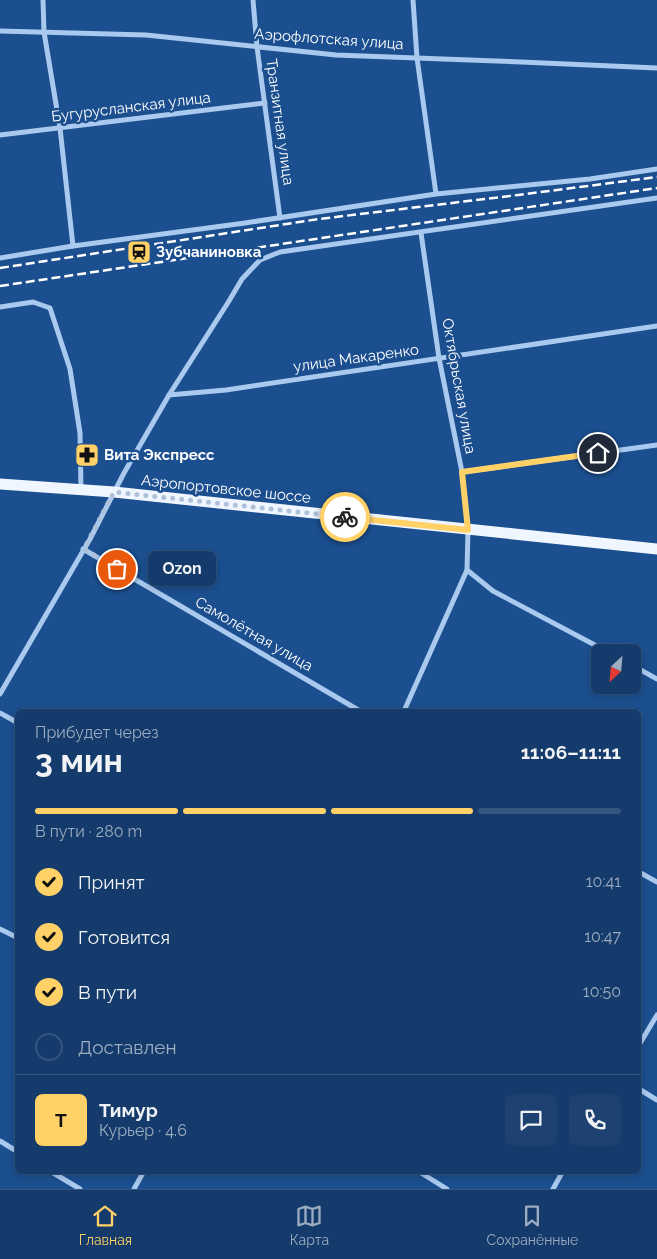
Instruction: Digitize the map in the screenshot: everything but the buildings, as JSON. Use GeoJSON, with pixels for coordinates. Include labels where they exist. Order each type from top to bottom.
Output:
{"type":"FeatureCollection","features":[{"type":"Feature","properties":{"kind":"main road","name":"Аэропортовское шоссе"},"geometry":{"type":"LineString","coordinates":[[0,484],[114,492],[657,549]]}},
{"type":"Feature","properties":{"kind":"street"},"geometry":{"type":"LineString","coordinates":[[44,0],[44,32],[60,128],[73,246]]}},
{"type":"Feature","properties":{"kind":"street","name":"Транзитная улица"},"geometry":{"type":"LineString","coordinates":[[253,0],[257,47],[280,218]]}},
{"type":"Feature","properties":{"kind":"street"},"geometry":{"type":"LineString","coordinates":[[413,0],[417,58],[436,194]]}},
{"type":"Feature","properties":{"kind":"street","name":"Аэрофлотская улица"},"geometry":{"type":"LineString","coordinates":[[0,31],[146,35],[336,55],[657,68]]}},
{"type":"Feature","properties":{"kind":"street","name":"Бугурусланская улица"},"geometry":{"type":"LineString","coordinates":[[0,135],[265,103]]}},
{"type":"Feature","properties":{"kind":"street"},"geometry":{"type":"LineString","coordinates":[[0,258],[436,194],[590,179],[657,169]]}},
{"type":"Feature","properties":{"kind":"street"},"geometry":{"type":"LineString","coordinates":[[0,694],[84,549],[169,396],[242,278],[260,260],[280,252],[657,198]]}},
{"type":"Feature","properties":{"kind":"street","name":"Октябрьская улица"},"geometry":{"type":"LineString","coordinates":[[405,709],[467,570],[468,530],[462,472],[439,358],[421,232]]}},
{"type":"Feature","properties":{"kind":"street"},"geometry":{"type":"LineString","coordinates":[[0,307],[33,302],[50,308],[70,369],[80,433],[81,490]]}},
{"type":"Feature","properties":{"kind":"street","name":"улица Макаренко"},"geometry":{"type":"LineString","coordinates":[[169,396],[226,390],[657,326]]}},
{"type":"Feature","properties":{"kind":"street"},"geometry":{"type":"LineString","coordinates":[[462,472],[657,445]]}},
{"type":"Feature","properties":{"kind":"street","name":"Самолётная улица"},"geometry":{"type":"LineString","coordinates":[[84,549],[357,709]]}},
{"type":"Feature","properties":{"kind":"street"},"geometry":{"type":"LineString","coordinates":[[467,570],[493,592],[593,644]]}},
{"type":"Feature","properties":{"kind":"street"},"geometry":{"type":"LineString","coordinates":[[641,670],[657,678]]}},
{"type":"Feature","properties":{"kind":"street"},"geometry":{"type":"LineString","coordinates":[[0,713],[15,721]]}},
{"type":"Feature","properties":{"kind":"street"},"geometry":{"type":"LineString","coordinates":[[641,873],[657,882]]}},
{"type":"Feature","properties":{"kind":"street"},"geometry":{"type":"LineString","coordinates":[[0,929],[15,936]]}},
{"type":"Feature","properties":{"kind":"street"},"geometry":{"type":"LineString","coordinates":[[641,1042],[657,1015]]}},
{"type":"Feature","properties":{"kind":"street"},"geometry":{"type":"LineString","coordinates":[[641,1090],[657,1100]]}},
{"type":"Feature","properties":{"kind":"street"},"geometry":{"type":"LineString","coordinates":[[0,1141],[15,1150]]}},
{"type":"Feature","properties":{"kind":"street"},"geometry":{"type":"LineString","coordinates":[[55,1174],[80,1189]]}},
{"type":"Feature","properties":{"kind":"street"},"geometry":{"type":"LineString","coordinates":[[134,1189],[142,1174]]}},
{"type":"Feature","properties":{"kind":"street"},"geometry":{"type":"LineString","coordinates":[[423,1174],[447,1189]]}},
{"type":"Feature","properties":{"kind":"street"},"geometry":{"type":"LineString","coordinates":[[553,1189],[561,1174]]}},
{"type":"Feature","properties":{"kind":"railway"},"geometry":{"type":"LineString","coordinates":[[0,268],[319,219],[657,177]]}},
{"type":"Feature","properties":{"kind":"railway"},"geometry":{"type":"LineString","coordinates":[[0,286],[657,188]]}},
{"type":"Feature","properties":{"kind":"way so far"},"geometry":{"type":"LineString","coordinates":[[117,569],[84,549],[114,492],[345,517]]}},
{"type":"Feature","properties":{"kind":"place","name":"Зубчаниновка"},"geometry":{"type":"Point","coordinates":[139,252]}},
{"type":"Feature","properties":{"kind":"place","name":"Вита Экспресс"},"geometry":{"type":"Point","coordinates":[87,455]}},
{"type":"Feature","properties":{"kind":"place","name":"Ozon"},"geometry":{"type":"Point","coordinates":[117,569]}},
{"type":"Feature","properties":{"kind":"route"},"geometry":{"type":"LineString","coordinates":[[345,517],[468,530],[462,472],[598,453]]}}]}
